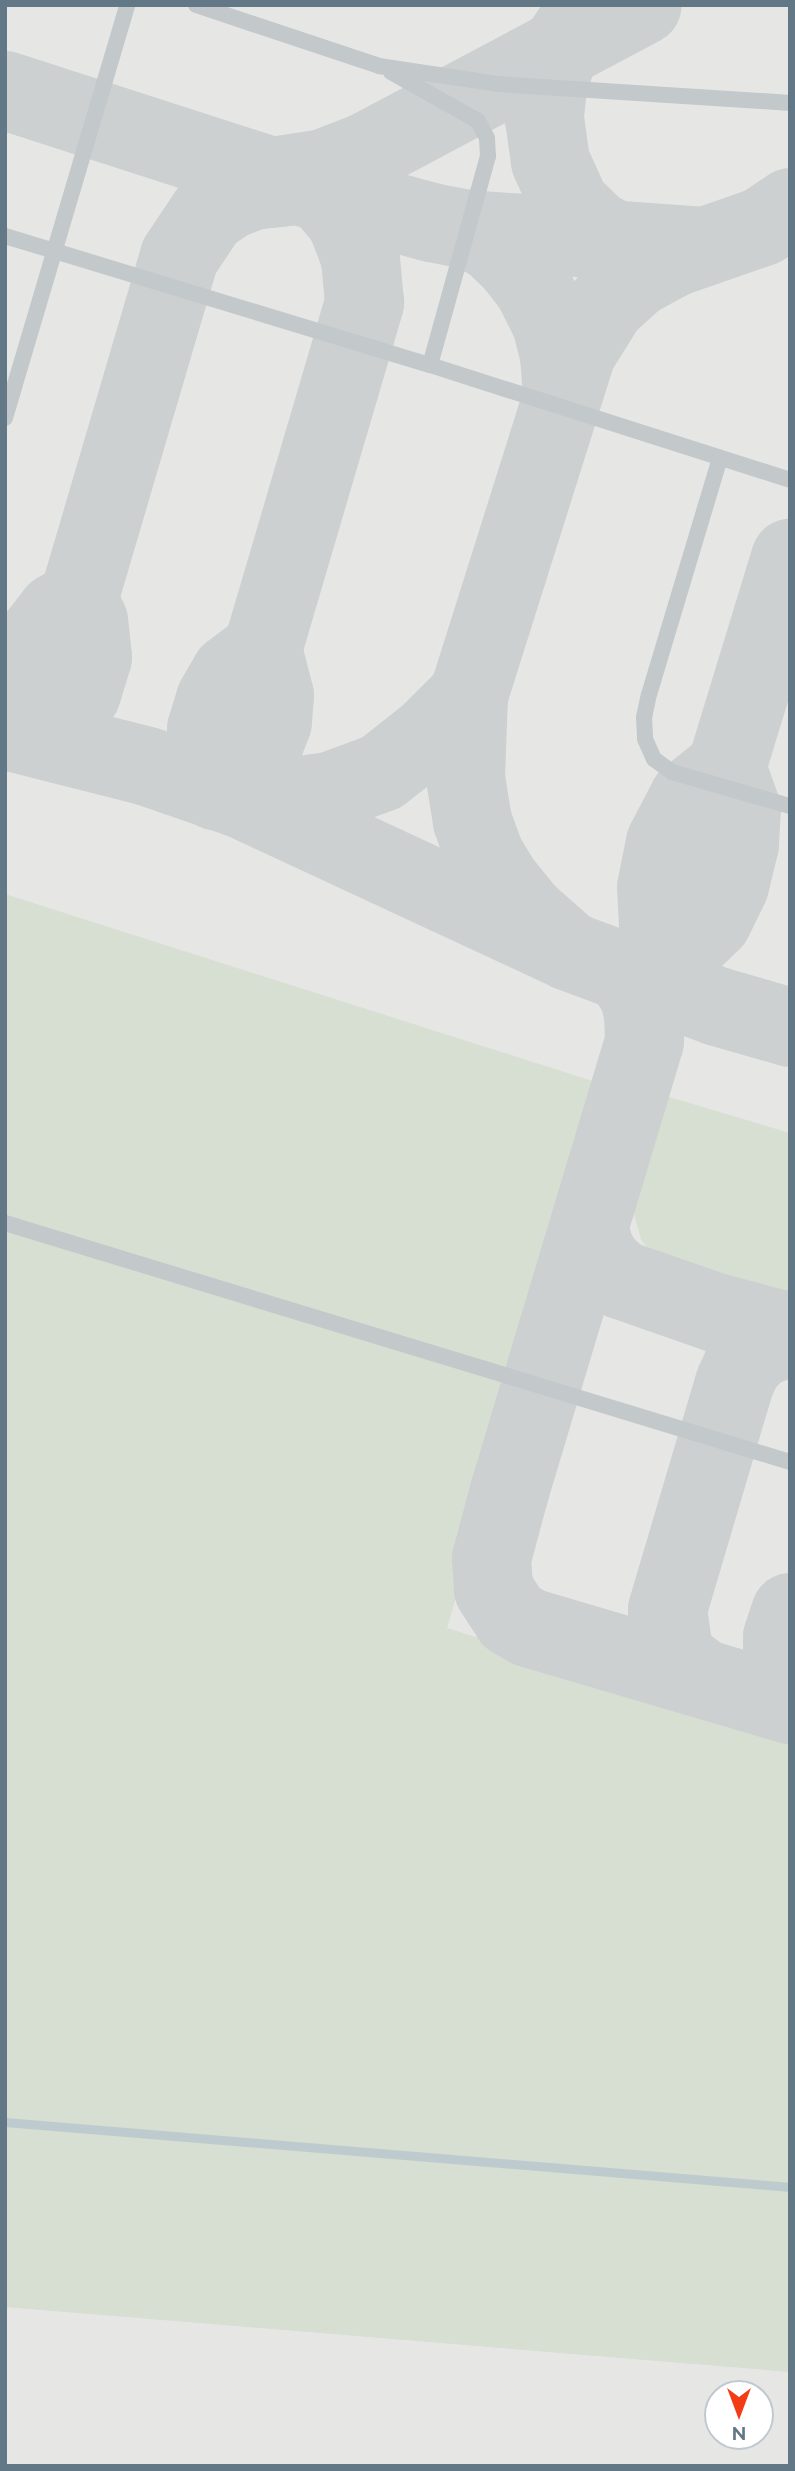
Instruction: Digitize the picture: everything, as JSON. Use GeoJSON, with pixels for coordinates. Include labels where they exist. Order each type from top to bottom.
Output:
{"type":"FeatureCollection","features":[{"type":"Feature","properties":{"kind":"lane"},"geometry":{"type":"LineString","coordinates":[[5,418],[127,5]]}},
{"type":"Feature","properties":{"kind":"lane"},"geometry":{"type":"LineString","coordinates":[[196,5],[379,66],[498,84],[790,103]]}},
{"type":"Feature","properties":{"kind":"lane"},"geometry":{"type":"LineString","coordinates":[[379,66],[478,121],[487,138],[488,156],[430,365]]}},
{"type":"Feature","properties":{"kind":"lane"},"geometry":{"type":"LineString","coordinates":[[5,236],[430,365],[790,480]]}},
{"type":"Feature","properties":{"kind":"lane"},"geometry":{"type":"LineString","coordinates":[[720,458],[649,694],[644,717],[645,739],[654,759],[672,772],[790,806]]}},
{"type":"Feature","properties":{"kind":"lane"},"geometry":{"type":"LineString","coordinates":[[5,1223],[790,1462]]}},
{"type":"Feature","properties":{"kind":"shaded area"},"geometry":{"type":"Polygon","coordinates":[[[5,5],[790,5],[790,2466],[5,2466],[5,5]]]}},
{"type":"Feature","properties":{"kind":"shaded area"},"geometry":{"type":"Polygon","coordinates":[[[5,894],[605,1085],[447,1628],[790,1734],[790,2372],[5,2307],[5,894]]]}},
{"type":"Feature","properties":{"kind":"shaded area"},"geometry":{"type":"Polygon","coordinates":[[[666,1096],[790,1133],[790,1311],[698,1283],[663,1265],[641,1240],[630,1199],[655,1109],[666,1096]]]}},
{"type":"Feature","properties":{"kind":"waterway"},"geometry":{"type":"LineString","coordinates":[[5,2122],[790,2187]]}},
{"type":"Feature","properties":{"kind":"taxiway"},"geometry":{"type":"LineString","coordinates":[[272,176],[323,168],[367,151],[642,5]]}},
{"type":"Feature","properties":{"kind":"taxiway"},"geometry":{"type":"LineString","coordinates":[[578,20],[559,49],[547,87],[544,118],[550,161],[570,205],[595,229],[617,241]]}},
{"type":"Feature","properties":{"kind":"taxiway"},"geometry":{"type":"LineString","coordinates":[[5,90],[323,193],[431,222],[466,229],[703,246]]}},
{"type":"Feature","properties":{"kind":"taxiway"},"geometry":{"type":"LineString","coordinates":[[78,599],[56,612],[38,635],[25,662],[24,703],[36,737],[62,719],[81,693],[92,657],[88,621],[78,599],[179,256],[207,214],[229,199],[252,190],[298,185]]}},
{"type":"Feature","properties":{"kind":"taxiway"},"geometry":{"type":"LineString","coordinates":[[262,649],[230,673],[215,699],[206,728],[206,758],[216,790],[238,778],[261,750],[272,722],[274,695],[262,649],[364,302],[360,259],[354,241],[345,219],[323,193]]}},
{"type":"Feature","properties":{"kind":"taxiway"},"geometry":{"type":"LineString","coordinates":[[569,951],[526,913],[500,881],[484,854],[472,821],[465,777],[468,695],[576,352],[606,304],[636,277],[673,257],[762,226],[790,207]]}},
{"type":"Feature","properties":{"kind":"taxiway"},"geometry":{"type":"LineString","coordinates":[[469,229],[492,241],[512,260],[533,287],[551,323],[559,355],[562,395]]}},
{"type":"Feature","properties":{"kind":"taxiway"},"geometry":{"type":"LineString","coordinates":[[694,997],[670,956],[658,924],[656,887],[665,842],[688,798],[726,767],[790,558]]}},
{"type":"Feature","properties":{"kind":"taxiway"},"geometry":{"type":"LineString","coordinates":[[240,798],[277,798],[329,791],[381,772],[428,735],[468,695]]}},
{"type":"Feature","properties":{"kind":"taxiway"},"geometry":{"type":"LineString","coordinates":[[5,730],[147,766],[240,798],[569,951],[717,1006],[790,1027]]}},
{"type":"Feature","properties":{"kind":"taxiway"},"geometry":{"type":"LineString","coordinates":[[633,975],[690,941],[712,920],[729,885],[739,844],[741,809],[726,767]]}},
{"type":"Feature","properties":{"kind":"taxiway"},"geometry":{"type":"LineString","coordinates":[[625,973],[638,994],[643,1013],[644,1041],[509,1491],[491,1558],[493,1589],[511,1617],[528,1627],[790,1704]]}},
{"type":"Feature","properties":{"kind":"taxiway"},"geometry":{"type":"LineString","coordinates":[[588,1228],[595,1251],[604,1265],[620,1279],[715,1312],[790,1332]]}},
{"type":"Feature","properties":{"kind":"taxiway"},"geometry":{"type":"LineString","coordinates":[[702,1678],[682,1663],[673,1651],[667,1609],[734,1383],[742,1365],[758,1348],[790,1336]]}},
{"type":"Feature","properties":{"kind":"taxiway"},"geometry":{"type":"LineString","coordinates":[[790,1612],[782,1636],[782,1658],[790,1690]]}}]}
